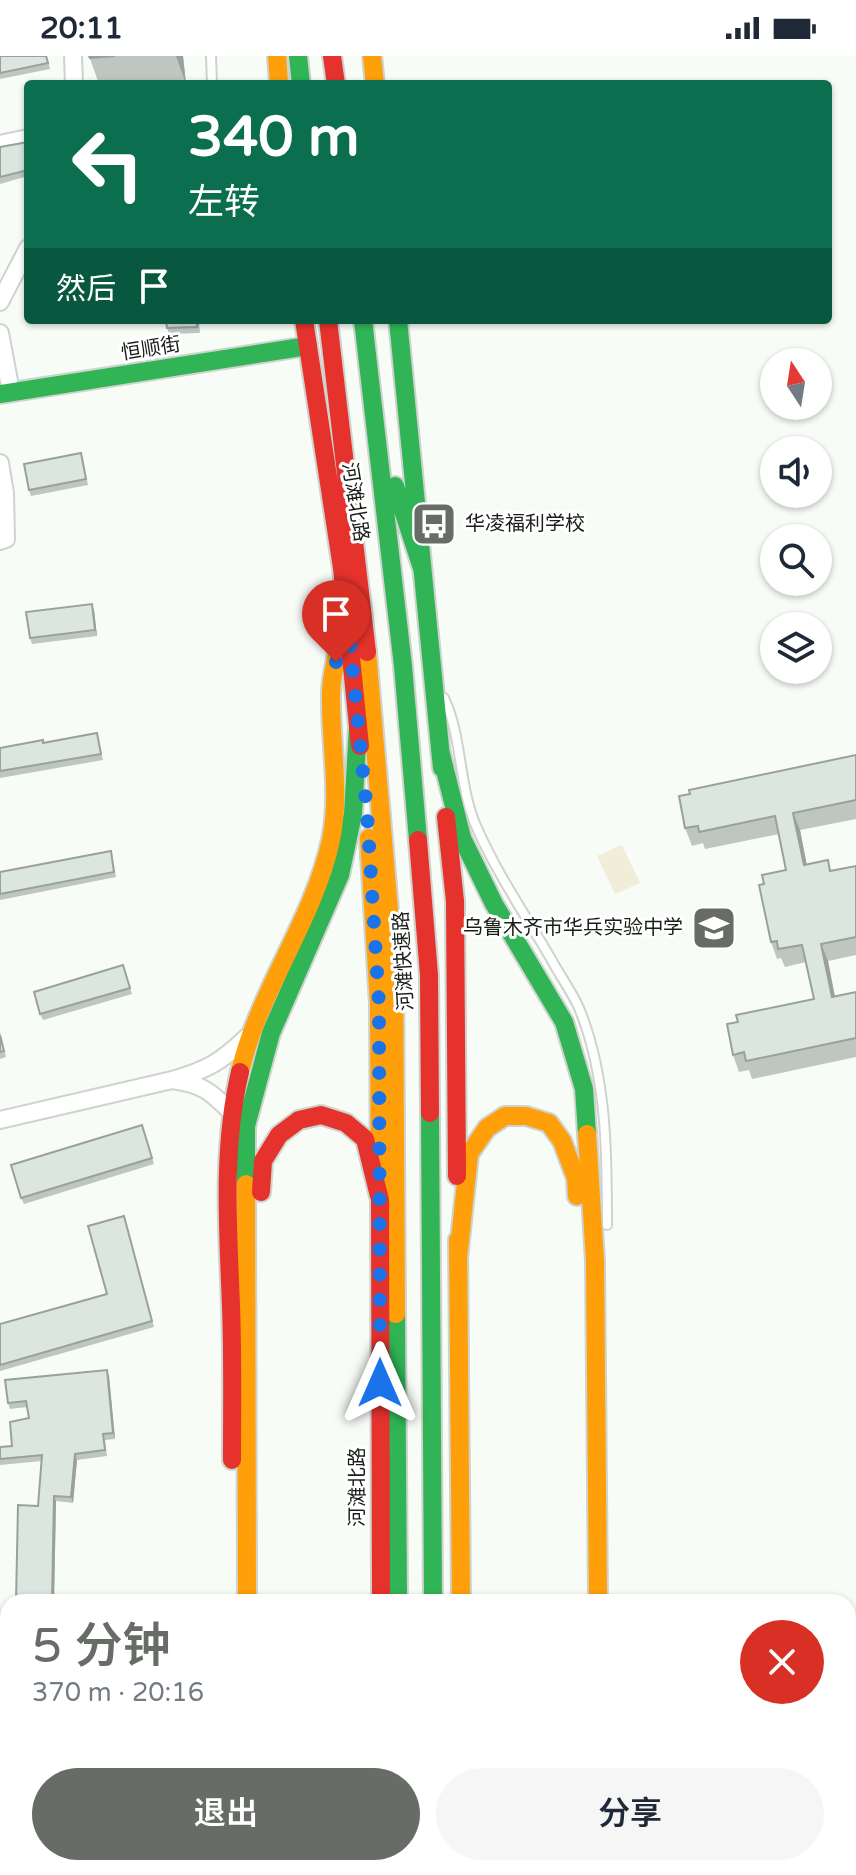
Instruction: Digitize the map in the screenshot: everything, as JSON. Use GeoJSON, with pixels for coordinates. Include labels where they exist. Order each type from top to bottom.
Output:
{"type":"FeatureCollection","features":[{"type":"Feature","properties":{"kind":"main road"},"geometry":{"type":"LineString","coordinates":[[277,56],[279,80]]}},
{"type":"Feature","properties":{"kind":"main road"},"geometry":{"type":"LineString","coordinates":[[298,56],[301,80]]}},
{"type":"Feature","properties":{"kind":"main road"},"geometry":{"type":"LineString","coordinates":[[332,56],[335,80]]}},
{"type":"Feature","properties":{"kind":"main road"},"geometry":{"type":"LineString","coordinates":[[336,80],[338,56]]}},
{"type":"Feature","properties":{"kind":"main road"},"geometry":{"type":"LineString","coordinates":[[372,56],[375,80]]}},
{"type":"Feature","properties":{"kind":"main road","name":"河滩快速路"},"geometry":{"type":"LineString","coordinates":[[328,324],[368,660],[394,969],[398,1594]]}},
{"type":"Feature","properties":{"kind":"main road","name":"河滩快速路"},"geometry":{"type":"LineString","coordinates":[[363,324],[403,666],[429,975],[433,1594]]}},
{"type":"Feature","properties":{"kind":"main road"},"geometry":{"type":"LineString","coordinates":[[398,324],[455,901],[461,1594]]}},
{"type":"Feature","properties":{"kind":"main road","name":"恒顺街"},"geometry":{"type":"LineString","coordinates":[[3,386],[306,334]]}},
{"type":"Feature","properties":{"kind":"main road","name":"河滩北路"},"geometry":{"type":"LineString","coordinates":[[306,334],[346,604],[367,812],[379,1004],[381,1594]]}},
{"type":"Feature","properties":{"kind":"main road"},"geometry":{"type":"LineString","coordinates":[[336,388],[342,568]]}},
{"type":"Feature","properties":{"kind":"main road"},"geometry":{"type":"LineString","coordinates":[[376,428],[422,568]]}},
{"type":"Feature","properties":{"kind":"main road"},"geometry":{"type":"LineString","coordinates":[[232,1594],[231,1305],[227,1192],[231,1112],[258,1013],[317,890],[330,841],[337,799],[331,691],[346,604]]}},
{"type":"Feature","properties":{"kind":"main road"},"geometry":{"type":"LineString","coordinates":[[259,1594],[254,1251],[246,1126],[271,1033],[340,875],[353,814],[358,724]]}},
{"type":"Feature","properties":{"kind":"main road"},"geometry":{"type":"LineString","coordinates":[[440,750],[462,838],[494,904],[564,1022],[584,1089],[592,1181],[588,1257],[584,1594]]}},
{"type":"Feature","properties":{"kind":"main road"},"geometry":{"type":"LineString","coordinates":[[247,1594],[254,1251],[263,1161],[279,1135],[299,1120],[321,1115],[346,1123],[365,1139],[379,1196]]}},
{"type":"Feature","properties":{"kind":"main road"},"geometry":{"type":"LineString","coordinates":[[458,1259],[469,1154],[487,1128],[505,1116],[526,1116],[549,1123],[562,1141],[576,1178],[588,1257],[598,1594]]}},
{"type":"Feature","properties":{"kind":"street"},"geometry":{"type":"LineString","coordinates":[[73,56],[74,80]]}},
{"type":"Feature","properties":{"kind":"street"},"geometry":{"type":"LineString","coordinates":[[0,144],[24,139]]}},
{"type":"Feature","properties":{"kind":"street"},"geometry":{"type":"LineString","coordinates":[[0,302],[24,256]]}},
{"type":"Feature","properties":{"kind":"street"},"geometry":{"type":"LineString","coordinates":[[0,333],[3,386]]}},
{"type":"Feature","properties":{"kind":"street"},"geometry":{"type":"LineString","coordinates":[[0,463],[5,493],[6,539],[0,541]]}},
{"type":"Feature","properties":{"kind":"street"},"geometry":{"type":"LineString","coordinates":[[0,1120],[204,1071],[228,1055],[251,1033]]}},
{"type":"Feature","properties":{"kind":"street"},"geometry":{"type":"LineString","coordinates":[[172,1080],[197,1083],[231,1112]]}},
{"type":"Feature","properties":{"kind":"lane"},"geometry":{"type":"LineString","coordinates":[[211,56],[212,80]]}},
{"type":"Feature","properties":{"kind":"lane"},"geometry":{"type":"LineString","coordinates":[[432,673],[452,715],[475,825],[508,888],[579,1007],[603,1104],[607,1239]]}},
{"type":"Feature","properties":{"kind":"shaded area"},"geometry":{"type":"Polygon","coordinates":[[[622,845],[640,883],[615,894],[597,856],[622,845]]]}},
{"type":"Feature","properties":{"kind":"building"},"geometry":{"type":"Polygon","coordinates":[[[0,56],[46,56],[48,63],[0,73],[0,56]]]}},
{"type":"Feature","properties":{"kind":"building"},"geometry":{"type":"Polygon","coordinates":[[[24,143],[24,171],[0,177],[0,147],[24,143]]]}},
{"type":"Feature","properties":{"kind":"building"},"geometry":{"type":"Polygon","coordinates":[[[166,324],[197,324],[197,327],[167,328],[166,324]]]}},
{"type":"Feature","properties":{"kind":"building"},"geometry":{"type":"Polygon","coordinates":[[[81,453],[86,479],[29,490],[24,464],[81,453]]]}},
{"type":"Feature","properties":{"kind":"building"},"geometry":{"type":"Polygon","coordinates":[[[92,604],[95,630],[30,638],[26,612],[92,604]]]}},
{"type":"Feature","properties":{"kind":"building"},"geometry":{"type":"Polygon","coordinates":[[[97,733],[101,754],[0,771],[0,748],[97,733]]]}},
{"type":"Feature","properties":{"kind":"building"},"geometry":{"type":"Polygon","coordinates":[[[856,755],[856,800],[793,813],[804,865],[828,860],[830,871],[856,866],[856,937],[821,944],[832,997],[856,992],[856,1038],[746,1061],[744,1052],[733,1055],[727,1024],[738,1022],[736,1015],[814,999],[802,945],[778,949],[777,941],[771,942],[759,885],[764,884],[762,875],[786,870],[775,816],[699,832],[698,826],[685,828],[679,796],[690,794],[689,790],[856,755]]]}},
{"type":"Feature","properties":{"kind":"building"},"geometry":{"type":"Polygon","coordinates":[[[111,851],[114,872],[0,894],[0,872],[111,851]]]}},
{"type":"Feature","properties":{"kind":"building"},"geometry":{"type":"Polygon","coordinates":[[[123,965],[130,988],[40,1014],[34,992],[123,965]]]}},
{"type":"Feature","properties":{"kind":"building"},"geometry":{"type":"Polygon","coordinates":[[[142,1125],[152,1158],[21,1198],[11,1165],[142,1125]]]}},
{"type":"Feature","properties":{"kind":"building"},"geometry":{"type":"Polygon","coordinates":[[[124,1216],[152,1321],[0,1365],[0,1324],[107,1294],[88,1226],[124,1216]]]}},
{"type":"Feature","properties":{"kind":"building"},"geometry":{"type":"Polygon","coordinates":[[[107,1370],[113,1433],[103,1434],[105,1450],[75,1454],[71,1497],[54,1496],[52,1594],[16,1594],[18,1505],[38,1506],[42,1455],[0,1459],[0,1447],[12,1446],[10,1422],[29,1418],[26,1401],[8,1403],[5,1380],[107,1370]]]}},
{"type":"Feature","properties":{"kind":"traffic: fast"},"geometry":{"type":"LineString","coordinates":[[298,56],[301,80]]}},
{"type":"Feature","properties":{"kind":"traffic: fast"},"geometry":{"type":"LineString","coordinates":[[363,324],[403,666],[418,840]]}},
{"type":"Feature","properties":{"kind":"traffic: fast"},"geometry":{"type":"LineString","coordinates":[[398,324],[442,768]]}},
{"type":"Feature","properties":{"kind":"traffic: fast"},"geometry":{"type":"LineString","coordinates":[[0,394],[308,346]]}},
{"type":"Feature","properties":{"kind":"traffic: fast"},"geometry":{"type":"LineString","coordinates":[[395,486],[422,568]]}},
{"type":"Feature","properties":{"kind":"traffic: fast"},"geometry":{"type":"LineString","coordinates":[[246,1184],[246,1126],[271,1033],[340,875],[353,814],[358,727]]}},
{"type":"Feature","properties":{"kind":"traffic: fast"},"geometry":{"type":"LineString","coordinates":[[440,750],[462,838],[494,904],[564,1022],[584,1089],[587,1134]]}},
{"type":"Feature","properties":{"kind":"traffic: fast"},"geometry":{"type":"LineString","coordinates":[[430,1113],[433,1594]]}},
{"type":"Feature","properties":{"kind":"traffic: fast"},"geometry":{"type":"LineString","coordinates":[[396,1314],[398,1594]]}},
{"type":"Feature","properties":{"kind":"traffic: slow"},"geometry":{"type":"LineString","coordinates":[[277,56],[279,80]]}},
{"type":"Feature","properties":{"kind":"traffic: slow"},"geometry":{"type":"LineString","coordinates":[[372,56],[375,80]]}},
{"type":"Feature","properties":{"kind":"traffic: slow"},"geometry":{"type":"LineString","coordinates":[[240,1072],[260,1013],[312,899],[331,840],[335,786],[331,686],[341,634]]}},
{"type":"Feature","properties":{"kind":"traffic: slow"},"geometry":{"type":"LineString","coordinates":[[367,652],[394,969],[396,1314]]}},
{"type":"Feature","properties":{"kind":"traffic: slow"},"geometry":{"type":"LineString","coordinates":[[369,838],[379,1004],[380,1199]]}},
{"type":"Feature","properties":{"kind":"traffic: slow"},"geometry":{"type":"LineString","coordinates":[[458,1259],[469,1154],[487,1128],[505,1116],[526,1116],[549,1123],[562,1141],[576,1178],[577,1196]]}},
{"type":"Feature","properties":{"kind":"traffic: slow"},"geometry":{"type":"LineString","coordinates":[[587,1134],[595,1261],[598,1594]]}},
{"type":"Feature","properties":{"kind":"traffic: slow"},"geometry":{"type":"LineString","coordinates":[[246,1184],[247,1594]]}},
{"type":"Feature","properties":{"kind":"traffic: slow"},"geometry":{"type":"LineString","coordinates":[[458,1240],[461,1594]]}},
{"type":"Feature","properties":{"kind":"traffic: jam"},"geometry":{"type":"LineString","coordinates":[[332,56],[335,80]]}},
{"type":"Feature","properties":{"kind":"traffic: jam"},"geometry":{"type":"LineString","coordinates":[[305,324],[342,568],[360,746]]}},
{"type":"Feature","properties":{"kind":"traffic: jam"},"geometry":{"type":"LineString","coordinates":[[328,324],[367,652]]}},
{"type":"Feature","properties":{"kind":"traffic: jam"},"geometry":{"type":"LineString","coordinates":[[446,817],[455,901],[457,1176]]}},
{"type":"Feature","properties":{"kind":"traffic: jam"},"geometry":{"type":"LineString","coordinates":[[418,840],[429,975],[430,1113]]}},
{"type":"Feature","properties":{"kind":"traffic: jam"},"geometry":{"type":"LineString","coordinates":[[232,1460],[228,1159],[240,1072]]}},
{"type":"Feature","properties":{"kind":"traffic: jam"},"geometry":{"type":"LineString","coordinates":[[261,1192],[263,1161],[279,1135],[299,1120],[321,1115],[346,1123],[365,1139],[379,1196]]}},
{"type":"Feature","properties":{"kind":"traffic: jam"},"geometry":{"type":"LineString","coordinates":[[380,1199],[381,1594]]}},
{"type":"Feature","properties":{"kind":"place","name":"华凌福利学校"},"geometry":{"type":"Point","coordinates":[434,524]}},
{"type":"Feature","properties":{"kind":"place","name":"乌鲁木齐市华兵实验中学"},"geometry":{"type":"Point","coordinates":[714,928]}},
{"type":"Feature","properties":{"kind":"route"},"geometry":{"type":"LineString","coordinates":[[336,662],[346,604],[367,812],[379,1004],[380,1383]]}}]}
